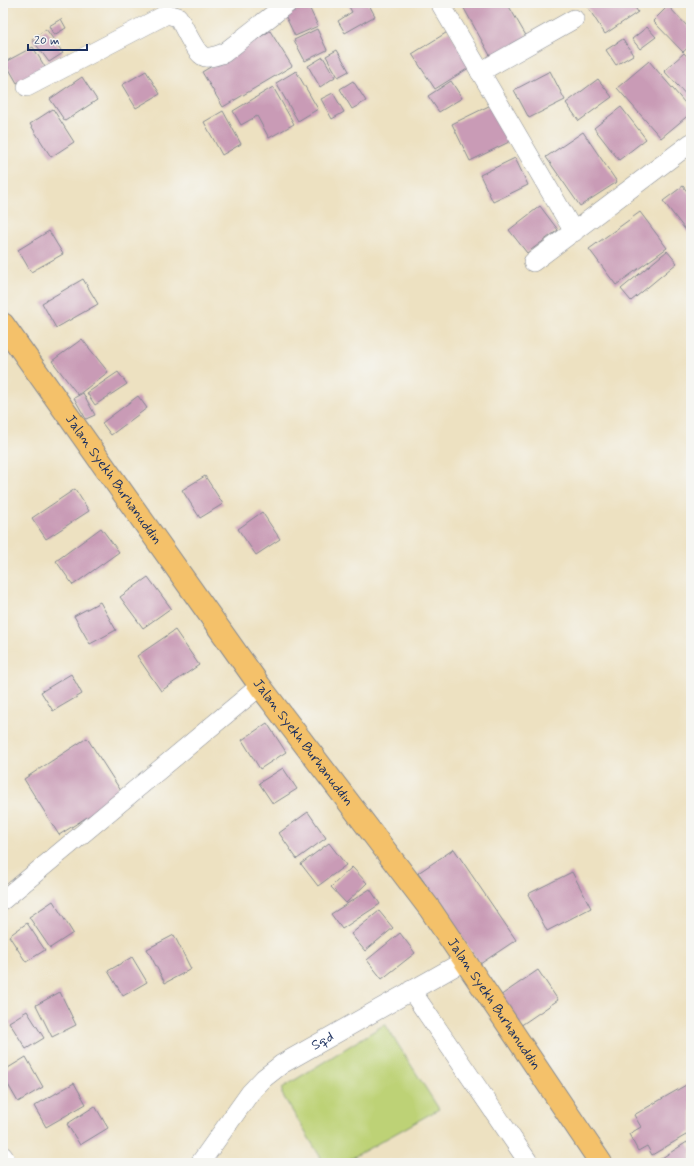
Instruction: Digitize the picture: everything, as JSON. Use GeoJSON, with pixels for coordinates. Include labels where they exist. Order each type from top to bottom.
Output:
{"type":"FeatureCollection","features":[{"type":"Feature","properties":{"kind":"main road","name":"Jalan Syekh Burhanuddin"},"geometry":{"type":"LineString","coordinates":[[3,324],[260,686],[430,909],[601,1163]]}},
{"type":"Feature","properties":{"kind":"street"},"geometry":{"type":"LineString","coordinates":[[27,87],[167,14],[178,17],[199,53],[205,57],[224,53],[288,3]]}},
{"type":"Feature","properties":{"kind":"street"},"geometry":{"type":"LineString","coordinates":[[440,3],[574,232]]}},
{"type":"Feature","properties":{"kind":"street"},"geometry":{"type":"LineString","coordinates":[[480,72],[574,19]]}},
{"type":"Feature","properties":{"kind":"street"},"geometry":{"type":"LineString","coordinates":[[533,262],[691,143]]}},
{"type":"Feature","properties":{"kind":"street"},"geometry":{"type":"LineString","coordinates":[[3,900],[260,686]]}},
{"type":"Feature","properties":{"kind":"street","name":"Sqd"},"geometry":{"type":"LineString","coordinates":[[208,1160],[250,1093],[264,1078],[282,1064],[464,961]]}},
{"type":"Feature","properties":{"kind":"street"},"geometry":{"type":"LineString","coordinates":[[411,990],[529,1163]]}},
{"type":"Feature","properties":{"kind":"street"},"geometry":{"type":"LineString","coordinates":[[3,1156],[7,1163]]}},
{"type":"Feature","properties":{"kind":"green space"},"geometry":{"type":"Polygon","coordinates":[[[385,1024],[439,1109],[343,1163],[324,1163],[282,1094],[282,1088],[385,1024]]]}},
{"type":"Feature","properties":{"kind":"building"},"geometry":{"type":"Polygon","coordinates":[[[347,3],[368,3],[375,16],[345,33],[338,21],[352,12],[347,3]]]}},
{"type":"Feature","properties":{"kind":"building"},"geometry":{"type":"Polygon","coordinates":[[[461,3],[507,3],[528,39],[492,59],[461,3]]]}},
{"type":"Feature","properties":{"kind":"building"},"geometry":{"type":"Polygon","coordinates":[[[585,3],[632,3],[638,12],[605,34],[585,3]]]}},
{"type":"Feature","properties":{"kind":"building"},"geometry":{"type":"Polygon","coordinates":[[[308,5],[318,26],[295,36],[285,15],[308,5]]]}},
{"type":"Feature","properties":{"kind":"building"},"geometry":{"type":"Polygon","coordinates":[[[668,6],[691,30],[691,45],[683,52],[653,21],[668,6]]]}},
{"type":"Feature","properties":{"kind":"building"},"geometry":{"type":"Polygon","coordinates":[[[61,19],[66,28],[54,35],[49,26],[61,19]]]}},
{"type":"Feature","properties":{"kind":"building"},"geometry":{"type":"Polygon","coordinates":[[[647,27],[656,37],[640,49],[632,39],[647,27]]]}},
{"type":"Feature","properties":{"kind":"building"},"geometry":{"type":"Polygon","coordinates":[[[46,29],[63,53],[49,62],[32,39],[46,29]]]}},
{"type":"Feature","properties":{"kind":"building"},"geometry":{"type":"Polygon","coordinates":[[[317,29],[327,50],[305,61],[294,40],[317,29]]]}},
{"type":"Feature","properties":{"kind":"building"},"geometry":{"type":"Polygon","coordinates":[[[270,31],[292,66],[223,107],[202,72],[270,31]]]}},
{"type":"Feature","properties":{"kind":"building"},"geometry":{"type":"Polygon","coordinates":[[[449,31],[472,66],[435,89],[412,54],[449,31]]]}},
{"type":"Feature","properties":{"kind":"building"},"geometry":{"type":"Polygon","coordinates":[[[623,39],[633,55],[616,65],[606,50],[623,39]]]}},
{"type":"Feature","properties":{"kind":"building"},"geometry":{"type":"Polygon","coordinates":[[[33,47],[45,67],[17,83],[5,62],[33,47]]]}},
{"type":"Feature","properties":{"kind":"building"},"geometry":{"type":"Polygon","coordinates":[[[337,50],[349,71],[338,77],[326,56],[337,50]]]}},
{"type":"Feature","properties":{"kind":"building"},"geometry":{"type":"Polygon","coordinates":[[[684,53],[691,61],[691,100],[664,71],[684,53]]]}},
{"type":"Feature","properties":{"kind":"building"},"geometry":{"type":"Polygon","coordinates":[[[323,57],[335,77],[320,87],[308,66],[323,57]]]}},
{"type":"Feature","properties":{"kind":"building"},"geometry":{"type":"Polygon","coordinates":[[[649,61],[691,110],[691,113],[661,138],[617,88],[649,61]]]}},
{"type":"Feature","properties":{"kind":"building"},"geometry":{"type":"Polygon","coordinates":[[[146,71],[160,94],[136,108],[122,85],[146,71]]]}},
{"type":"Feature","properties":{"kind":"building"},"geometry":{"type":"Polygon","coordinates":[[[296,71],[318,109],[298,121],[276,83],[296,71]]]}},
{"type":"Feature","properties":{"kind":"building"},"geometry":{"type":"Polygon","coordinates":[[[550,71],[565,100],[529,118],[514,90],[550,71]]]}},
{"type":"Feature","properties":{"kind":"building"},"geometry":{"type":"Polygon","coordinates":[[[82,77],[97,100],[65,121],[50,99],[82,77]]]}},
{"type":"Feature","properties":{"kind":"building"},"geometry":{"type":"Polygon","coordinates":[[[598,79],[612,97],[579,121],[566,103],[598,79]]]}},
{"type":"Feature","properties":{"kind":"building"},"geometry":{"type":"Polygon","coordinates":[[[353,81],[366,101],[352,109],[340,89],[353,81]]]}},
{"type":"Feature","properties":{"kind":"building"},"geometry":{"type":"Polygon","coordinates":[[[451,81],[462,98],[439,112],[428,96],[451,81]]]}},
{"type":"Feature","properties":{"kind":"building"},"geometry":{"type":"Polygon","coordinates":[[[273,87],[294,124],[269,138],[257,116],[241,125],[233,111],[273,87]]]}},
{"type":"Feature","properties":{"kind":"building"},"geometry":{"type":"Polygon","coordinates":[[[333,93],[344,112],[332,119],[321,99],[333,93]]]}},
{"type":"Feature","properties":{"kind":"building"},"geometry":{"type":"Polygon","coordinates":[[[495,103],[513,140],[470,161],[452,124],[495,103]]]}},
{"type":"Feature","properties":{"kind":"building"},"geometry":{"type":"Polygon","coordinates":[[[621,107],[646,139],[619,160],[594,128],[621,107]]]}},
{"type":"Feature","properties":{"kind":"building"},"geometry":{"type":"Polygon","coordinates":[[[53,109],[74,142],[51,157],[30,124],[53,109]]]}},
{"type":"Feature","properties":{"kind":"building"},"geometry":{"type":"Polygon","coordinates":[[[223,111],[241,144],[222,155],[204,122],[223,111]]]}},
{"type":"Feature","properties":{"kind":"building"},"geometry":{"type":"Polygon","coordinates":[[[583,132],[617,182],[580,206],[546,157],[583,132]]]}},
{"type":"Feature","properties":{"kind":"building"},"geometry":{"type":"Polygon","coordinates":[[[515,158],[528,185],[493,202],[480,175],[515,158]]]}},
{"type":"Feature","properties":{"kind":"building"},"geometry":{"type":"Polygon","coordinates":[[[683,186],[691,197],[691,237],[663,201],[683,186]]]}},
{"type":"Feature","properties":{"kind":"building"},"geometry":{"type":"Polygon","coordinates":[[[540,206],[558,230],[527,253],[509,230],[540,206]]]}},
{"type":"Feature","properties":{"kind":"building"},"geometry":{"type":"Polygon","coordinates":[[[640,212],[667,248],[616,285],[589,249],[640,212]]]}},
{"type":"Feature","properties":{"kind":"building"},"geometry":{"type":"Polygon","coordinates":[[[49,231],[63,254],[31,272],[18,250],[49,231]]]}},
{"type":"Feature","properties":{"kind":"building"},"geometry":{"type":"Polygon","coordinates":[[[667,251],[677,263],[631,301],[621,289],[667,251]]]}},
{"type":"Feature","properties":{"kind":"building"},"geometry":{"type":"Polygon","coordinates":[[[83,279],[98,304],[56,328],[42,303],[83,279]]]}},
{"type":"Feature","properties":{"kind":"building"},"geometry":{"type":"Polygon","coordinates":[[[82,339],[108,372],[78,395],[52,361],[82,339]]]}},
{"type":"Feature","properties":{"kind":"building"},"geometry":{"type":"Polygon","coordinates":[[[118,372],[127,384],[95,405],[87,393],[118,372]]]}},
{"type":"Feature","properties":{"kind":"building"},"geometry":{"type":"Polygon","coordinates":[[[83,393],[95,415],[86,419],[74,398],[83,393]]]}},
{"type":"Feature","properties":{"kind":"building"},"geometry":{"type":"Polygon","coordinates":[[[138,396],[147,408],[111,435],[102,423],[138,396]]]}},
{"type":"Feature","properties":{"kind":"building"},"geometry":{"type":"Polygon","coordinates":[[[205,476],[223,504],[200,518],[182,490],[205,476]]]}},
{"type":"Feature","properties":{"kind":"building"},"geometry":{"type":"Polygon","coordinates":[[[75,489],[89,511],[46,539],[32,518],[75,489]]]}},
{"type":"Feature","properties":{"kind":"building"},"geometry":{"type":"Polygon","coordinates":[[[262,512],[280,539],[256,555],[238,529],[262,512]]]}},
{"type":"Feature","properties":{"kind":"building"},"geometry":{"type":"Polygon","coordinates":[[[101,528],[119,552],[73,585],[56,561],[101,528]]]}},
{"type":"Feature","properties":{"kind":"building"},"geometry":{"type":"Polygon","coordinates":[[[148,577],[171,608],[143,628],[120,597],[148,577]]]}},
{"type":"Feature","properties":{"kind":"building"},"geometry":{"type":"Polygon","coordinates":[[[100,602],[116,630],[90,644],[74,616],[100,602]]]}},
{"type":"Feature","properties":{"kind":"building"},"geometry":{"type":"Polygon","coordinates":[[[175,630],[199,665],[161,691],[137,656],[175,630]]]}},
{"type":"Feature","properties":{"kind":"building"},"geometry":{"type":"Polygon","coordinates":[[[71,674],[82,694],[53,711],[41,692],[71,674]]]}},
{"type":"Feature","properties":{"kind":"building"},"geometry":{"type":"Polygon","coordinates":[[[267,723],[286,752],[260,769],[242,740],[267,723]]]}},
{"type":"Feature","properties":{"kind":"building"},"geometry":{"type":"Polygon","coordinates":[[[87,738],[123,794],[59,835],[24,779],[87,738]]]}},
{"type":"Feature","properties":{"kind":"building"},"geometry":{"type":"Polygon","coordinates":[[[283,768],[297,789],[273,804],[259,783],[283,768]]]}},
{"type":"Feature","properties":{"kind":"building"},"geometry":{"type":"Polygon","coordinates":[[[308,812],[326,838],[297,859],[279,833],[308,812]]]}},
{"type":"Feature","properties":{"kind":"building"},"geometry":{"type":"Polygon","coordinates":[[[329,843],[346,865],[318,886],[301,864],[329,843]]]}},
{"type":"Feature","properties":{"kind":"building"},"geometry":{"type":"Polygon","coordinates":[[[454,849],[516,940],[480,964],[418,873],[454,849]]]}},
{"type":"Feature","properties":{"kind":"building"},"geometry":{"type":"Polygon","coordinates":[[[352,867],[367,883],[346,903],[331,887],[352,867]]]}},
{"type":"Feature","properties":{"kind":"building"},"geometry":{"type":"Polygon","coordinates":[[[572,872],[591,908],[547,931],[528,894],[572,872]]]}},
{"type":"Feature","properties":{"kind":"building"},"geometry":{"type":"Polygon","coordinates":[[[370,889],[380,904],[342,929],[331,914],[370,889]]]}},
{"type":"Feature","properties":{"kind":"building"},"geometry":{"type":"Polygon","coordinates":[[[53,901],[73,933],[50,948],[29,917],[53,901]]]}},
{"type":"Feature","properties":{"kind":"building"},"geometry":{"type":"Polygon","coordinates":[[[379,911],[393,928],[365,951],[351,934],[379,911]]]}},
{"type":"Feature","properties":{"kind":"building"},"geometry":{"type":"Polygon","coordinates":[[[27,923],[45,950],[26,962],[9,936],[27,923]]]}},
{"type":"Feature","properties":{"kind":"building"},"geometry":{"type":"Polygon","coordinates":[[[400,933],[415,953],[382,979],[367,960],[400,933]]]}},
{"type":"Feature","properties":{"kind":"building"},"geometry":{"type":"Polygon","coordinates":[[[174,935],[191,969],[165,983],[147,949],[174,935]]]}},
{"type":"Feature","properties":{"kind":"building"},"geometry":{"type":"Polygon","coordinates":[[[132,957],[147,982],[123,996],[108,971],[132,957]]]}},
{"type":"Feature","properties":{"kind":"building"},"geometry":{"type":"Polygon","coordinates":[[[538,970],[558,1000],[520,1026],[500,996],[538,970]]]}},
{"type":"Feature","properties":{"kind":"building"},"geometry":{"type":"Polygon","coordinates":[[[60,992],[76,1025],[52,1037],[36,1005],[60,992]]]}},
{"type":"Feature","properties":{"kind":"building"},"geometry":{"type":"Polygon","coordinates":[[[27,1011],[44,1038],[26,1049],[9,1022],[27,1011]]]}},
{"type":"Feature","properties":{"kind":"building"},"geometry":{"type":"Polygon","coordinates":[[[26,1057],[43,1087],[18,1102],[3,1076],[3,1071],[26,1057]]]}},
{"type":"Feature","properties":{"kind":"building"},"geometry":{"type":"Polygon","coordinates":[[[74,1083],[86,1104],[46,1127],[34,1106],[74,1083]]]}},
{"type":"Feature","properties":{"kind":"building"},"geometry":{"type":"Polygon","coordinates":[[[686,1085],[691,1094],[691,1132],[652,1155],[647,1146],[638,1151],[629,1134],[641,1127],[634,1115],[686,1085]]]}},
{"type":"Feature","properties":{"kind":"building"},"geometry":{"type":"Polygon","coordinates":[[[95,1106],[108,1128],[80,1145],[67,1124],[95,1106]]]}},
{"type":"Feature","properties":{"kind":"building"},"geometry":{"type":"Polygon","coordinates":[[[687,1142],[691,1148],[691,1163],[654,1163],[687,1142]]]}}]}
